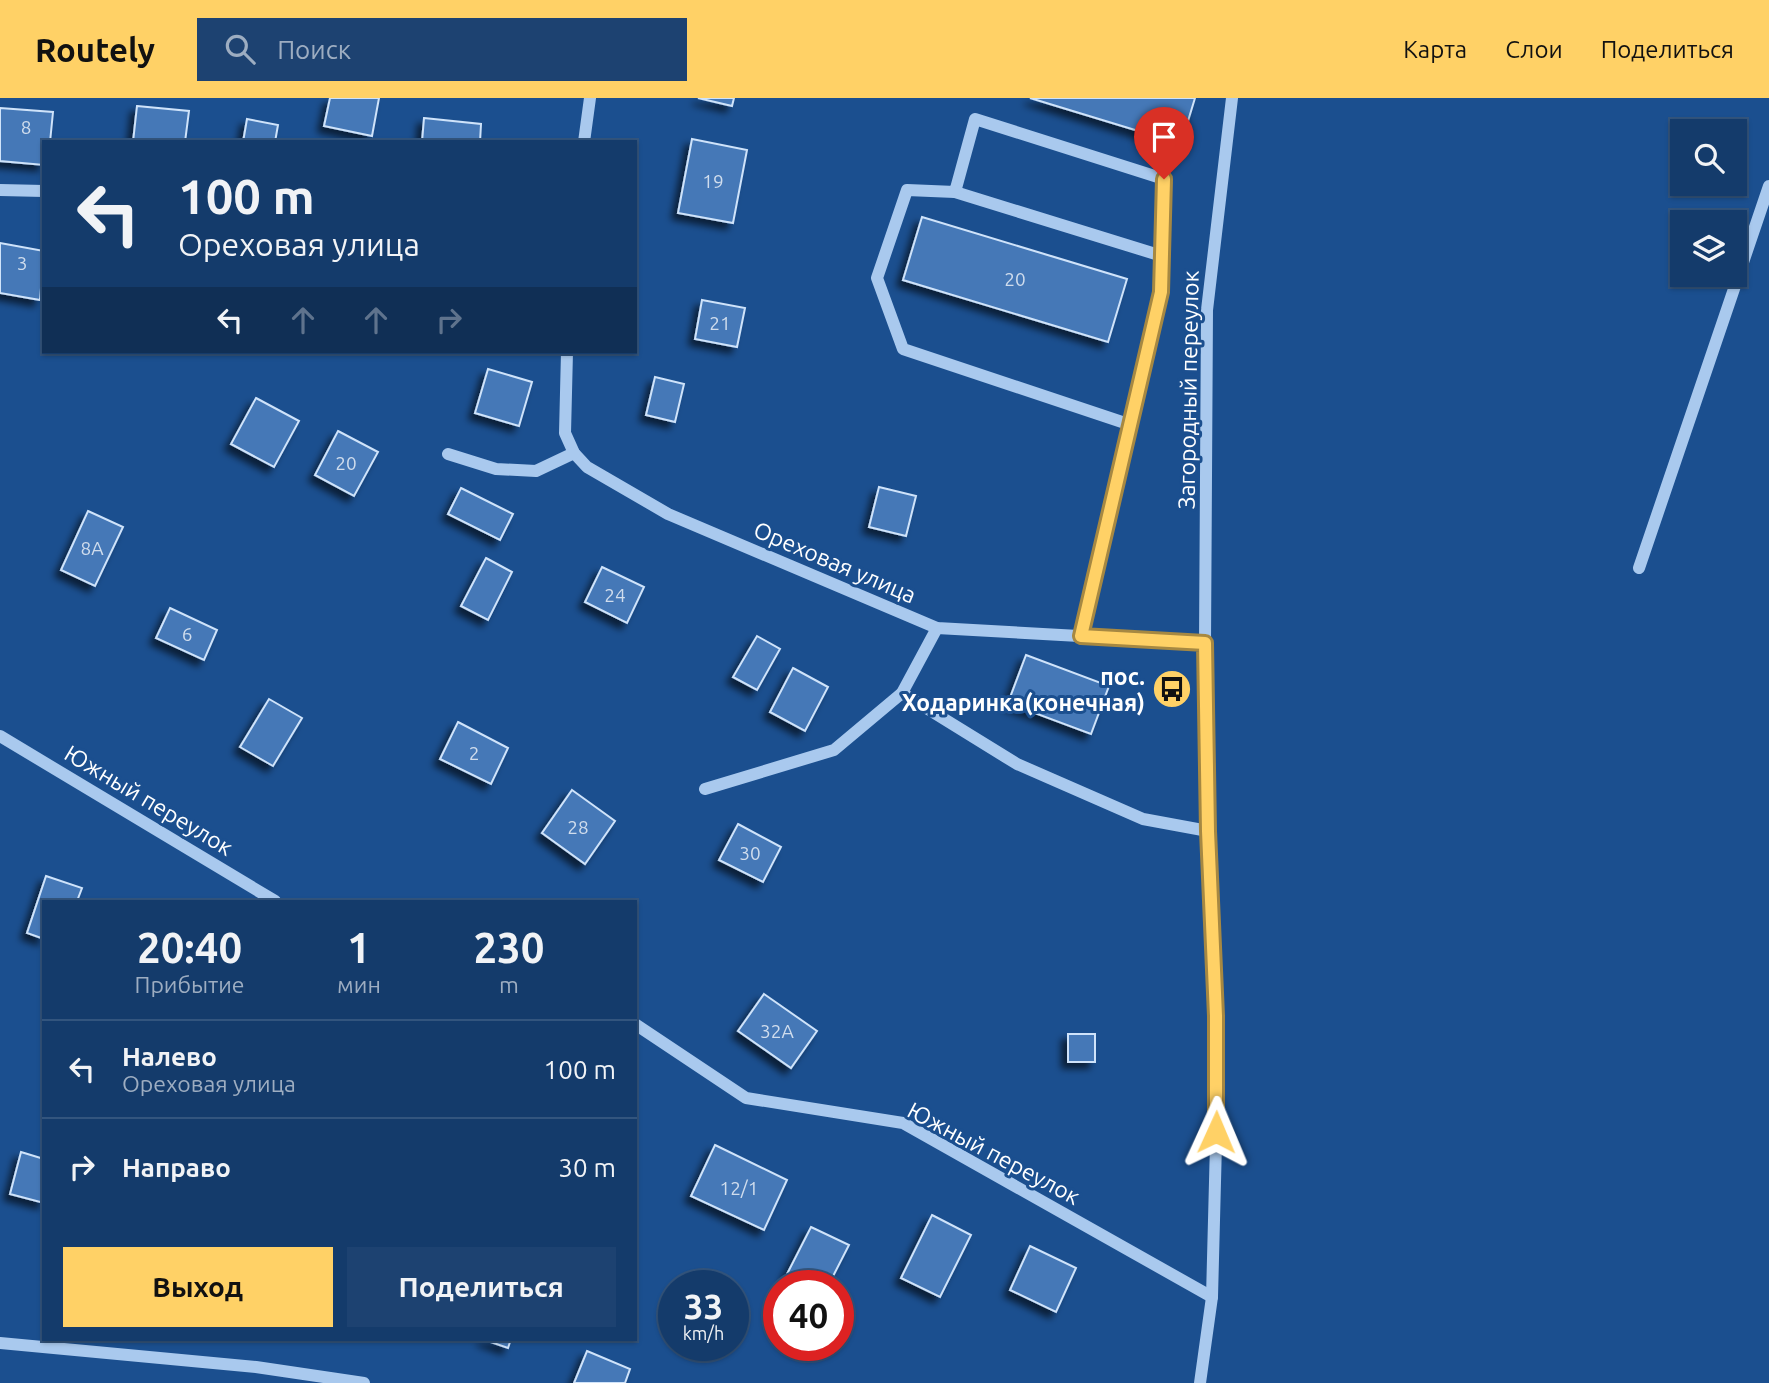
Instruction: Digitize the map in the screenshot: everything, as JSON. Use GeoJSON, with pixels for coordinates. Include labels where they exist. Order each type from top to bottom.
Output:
{"type":"FeatureCollection","features":[{"type":"Feature","properties":{"kind":"street"},"geometry":{"type":"LineString","coordinates":[[584,140],[590,98]]}},
{"type":"Feature","properties":{"kind":"street","name":"Загородный переулок"},"geometry":{"type":"LineString","coordinates":[[1200,1383],[1212,1297],[1217,1080],[1208,831],[1205,643],[1207,310],[1232,98]]}},
{"type":"Feature","properties":{"kind":"street"},"geometry":{"type":"LineString","coordinates":[[955,192],[975,119],[1164,179],[1161,292],[1128,424],[1081,636]]}},
{"type":"Feature","properties":{"kind":"street"},"geometry":{"type":"LineString","coordinates":[[1639,568],[1769,186]]}},
{"type":"Feature","properties":{"kind":"street"},"geometry":{"type":"LineString","coordinates":[[0,190],[42,191]]}},
{"type":"Feature","properties":{"kind":"street"},"geometry":{"type":"LineString","coordinates":[[1128,424],[903,349],[877,278],[907,190],[955,192],[1162,256]]}},
{"type":"Feature","properties":{"kind":"street"},"geometry":{"type":"LineString","coordinates":[[448,454],[496,469],[536,471],[574,453],[565,433],[567,354]]}},
{"type":"Feature","properties":{"kind":"street","name":"Ореховая улица"},"geometry":{"type":"LineString","coordinates":[[574,453],[587,467],[668,514],[937,628],[1205,643]]}},
{"type":"Feature","properties":{"kind":"street"},"geometry":{"type":"LineString","coordinates":[[705,789],[834,750],[902,693],[937,628]]}},
{"type":"Feature","properties":{"kind":"street"},"geometry":{"type":"LineString","coordinates":[[902,693],[1017,764],[1143,819],[1208,831]]}},
{"type":"Feature","properties":{"kind":"street","name":"Южный переулок"},"geometry":{"type":"LineString","coordinates":[[0,736],[273,900]]}},
{"type":"Feature","properties":{"kind":"street","name":"Южный переулок"},"geometry":{"type":"LineString","coordinates":[[637,1025],[746,1098],[903,1123],[1212,1297]]}},
{"type":"Feature","properties":{"kind":"street"},"geometry":{"type":"LineString","coordinates":[[0,1343],[256,1367],[364,1383]]}},
{"type":"Feature","properties":{"kind":"building"},"geometry":{"type":"Polygon","coordinates":[[[330,98],[379,98],[372,136],[324,126],[330,98]]]}},
{"type":"Feature","properties":{"kind":"building"},"geometry":{"type":"Polygon","coordinates":[[[698,98],[734,98],[732,106],[698,98]]]}},
{"type":"Feature","properties":{"kind":"building"},"geometry":{"type":"Polygon","coordinates":[[[1030,98],[1195,98],[1181,144],[1030,98]]]}},
{"type":"Feature","properties":{"kind":"building"},"geometry":{"type":"Polygon","coordinates":[[[137,106],[189,111],[185,140],[133,140],[137,106]]]}},
{"type":"Feature","properties":{"kind":"building"},"geometry":{"type":"Polygon","coordinates":[[[0,108],[53,112],[50,140],[42,140],[42,165],[0,161],[0,108]]]}},
{"type":"Feature","properties":{"kind":"building"},"geometry":{"type":"Polygon","coordinates":[[[424,118],[481,124],[480,140],[422,140],[424,118]]]}},
{"type":"Feature","properties":{"kind":"building"},"geometry":{"type":"Polygon","coordinates":[[[247,119],[278,125],[275,140],[243,140],[247,119]]]}},
{"type":"Feature","properties":{"kind":"building"},"geometry":{"type":"Polygon","coordinates":[[[692,139],[747,150],[733,223],[678,213],[692,139]]]}},
{"type":"Feature","properties":{"kind":"building"},"geometry":{"type":"Polygon","coordinates":[[[922,217],[1127,279],[1108,342],[903,280],[922,217]]]}},
{"type":"Feature","properties":{"kind":"building"},"geometry":{"type":"Polygon","coordinates":[[[0,243],[42,251],[40,300],[0,293],[0,243]]]}},
{"type":"Feature","properties":{"kind":"building"},"geometry":{"type":"Polygon","coordinates":[[[702,300],[745,308],[737,347],[695,339],[702,300]]]}},
{"type":"Feature","properties":{"kind":"building"},"geometry":{"type":"Polygon","coordinates":[[[488,369],[532,382],[519,426],[475,413],[488,369]]]}},
{"type":"Feature","properties":{"kind":"building"},"geometry":{"type":"Polygon","coordinates":[[[655,377],[684,384],[675,422],[646,415],[655,377]]]}},
{"type":"Feature","properties":{"kind":"building"},"geometry":{"type":"Polygon","coordinates":[[[256,398],[299,421],[274,467],[231,444],[256,398]]]}},
{"type":"Feature","properties":{"kind":"building"},"geometry":{"type":"Polygon","coordinates":[[[338,431],[378,452],[354,496],[315,475],[338,431]]]}},
{"type":"Feature","properties":{"kind":"building"},"geometry":{"type":"Polygon","coordinates":[[[879,487],[916,496],[906,536],[869,527],[879,487]]]}},
{"type":"Feature","properties":{"kind":"building"},"geometry":{"type":"Polygon","coordinates":[[[461,488],[513,514],[500,540],[448,514],[461,488]]]}},
{"type":"Feature","properties":{"kind":"building"},"geometry":{"type":"Polygon","coordinates":[[[88,511],[123,527],[95,586],[61,570],[88,511]]]}},
{"type":"Feature","properties":{"kind":"building"},"geometry":{"type":"Polygon","coordinates":[[[486,558],[512,572],[488,620],[461,606],[486,558]]]}},
{"type":"Feature","properties":{"kind":"building"},"geometry":{"type":"Polygon","coordinates":[[[602,567],[644,587],[627,623],[585,602],[602,567]]]}},
{"type":"Feature","properties":{"kind":"building"},"geometry":{"type":"Polygon","coordinates":[[[170,608],[217,630],[204,660],[156,638],[170,608]]]}},
{"type":"Feature","properties":{"kind":"building"},"geometry":{"type":"Polygon","coordinates":[[[757,636],[780,649],[757,690],[733,677],[757,636]]]}},
{"type":"Feature","properties":{"kind":"building"},"geometry":{"type":"Polygon","coordinates":[[[1026,655],[1109,686],[1091,734],[1008,703],[1026,655]]]}},
{"type":"Feature","properties":{"kind":"building"},"geometry":{"type":"Polygon","coordinates":[[[793,668],[828,687],[805,731],[770,712],[793,668]]]}},
{"type":"Feature","properties":{"kind":"building"},"geometry":{"type":"Polygon","coordinates":[[[269,699],[302,718],[273,766],[240,747],[269,699]]]}},
{"type":"Feature","properties":{"kind":"building"},"geometry":{"type":"Polygon","coordinates":[[[458,722],[508,748],[491,784],[440,759],[458,722]]]}},
{"type":"Feature","properties":{"kind":"building"},"geometry":{"type":"Polygon","coordinates":[[[572,790],[615,821],[585,864],[542,833],[572,790]]]}},
{"type":"Feature","properties":{"kind":"building"},"geometry":{"type":"Polygon","coordinates":[[[738,824],[781,847],[763,882],[719,860],[738,824]]]}},
{"type":"Feature","properties":{"kind":"building"},"geometry":{"type":"Polygon","coordinates":[[[46,876],[82,888],[77,900],[42,900],[42,938],[27,933],[46,876]]]}},
{"type":"Feature","properties":{"kind":"building"},"geometry":{"type":"Polygon","coordinates":[[[764,994],[817,1031],[791,1068],[738,1031],[764,994]]]}},
{"type":"Feature","properties":{"kind":"building"},"geometry":{"type":"Polygon","coordinates":[[[1068,1034],[1095,1034],[1095,1062],[1068,1062],[1068,1034]]]}},
{"type":"Feature","properties":{"kind":"building"},"geometry":{"type":"Polygon","coordinates":[[[715,1145],[787,1180],[764,1230],[691,1196],[715,1145]]]}},
{"type":"Feature","properties":{"kind":"building"},"geometry":{"type":"Polygon","coordinates":[[[21,1152],[42,1158],[42,1202],[10,1194],[21,1152]]]}},
{"type":"Feature","properties":{"kind":"building"},"geometry":{"type":"Polygon","coordinates":[[[932,1215],[971,1235],[940,1297],[901,1278],[932,1215]]]}},
{"type":"Feature","properties":{"kind":"building"},"geometry":{"type":"Polygon","coordinates":[[[811,1227],[849,1245],[836,1270],[789,1270],[811,1227]]]}},
{"type":"Feature","properties":{"kind":"building"},"geometry":{"type":"Polygon","coordinates":[[[1030,1246],[1076,1268],[1056,1312],[1010,1290],[1030,1246]]]}},
{"type":"Feature","properties":{"kind":"building"},"geometry":{"type":"Polygon","coordinates":[[[488,1341],[510,1341],[508,1348],[488,1341]]]}},
{"type":"Feature","properties":{"kind":"building"},"geometry":{"type":"Polygon","coordinates":[[[587,1351],[630,1369],[625,1383],[574,1383],[587,1351]]]}},
{"type":"Feature","properties":{"kind":"place","name":"пос. Ходаринка(конечная)"},"geometry":{"type":"Point","coordinates":[1172,689]}},
{"type":"Feature","properties":{"kind":"route"},"geometry":{"type":"LineString","coordinates":[[1164,179],[1161,292],[1128,424],[1081,636],[1205,643],[1208,831],[1216,1016],[1216,1132]]}}]}
